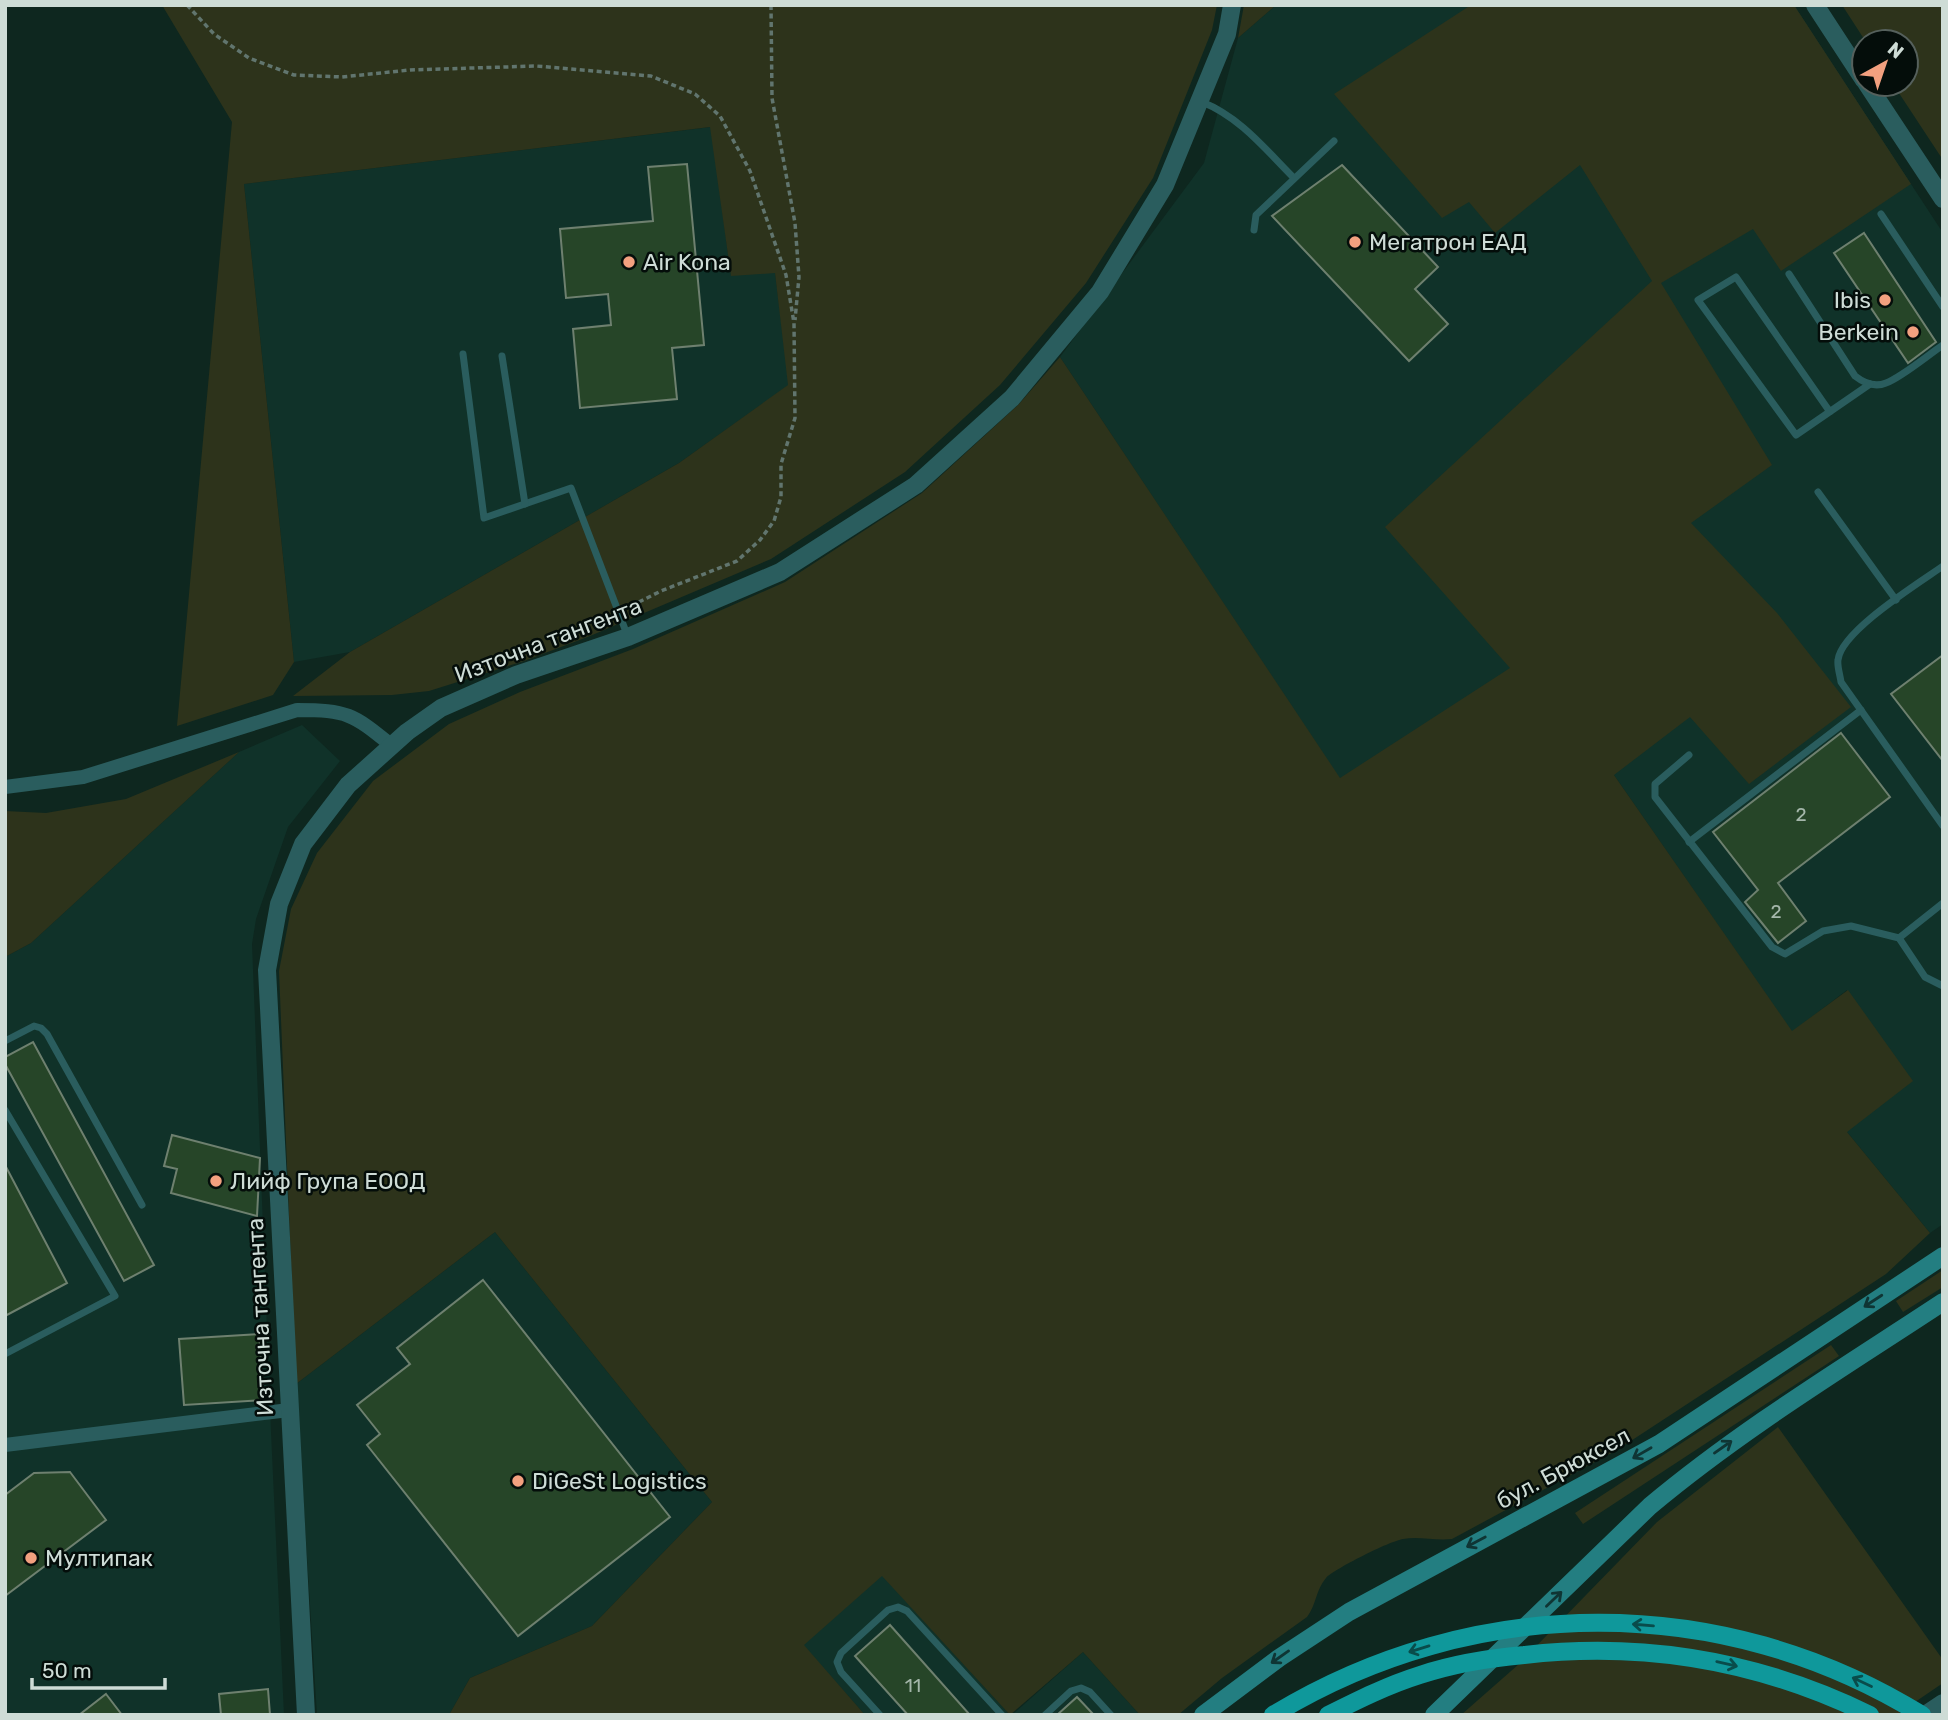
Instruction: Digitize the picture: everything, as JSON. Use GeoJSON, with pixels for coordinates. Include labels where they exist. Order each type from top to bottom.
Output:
{"type":"FeatureCollection","features":[{"type":"Feature","properties":{"kind":"main road","name":"бул. Брюксел"},"geometry":{"type":"LineString","coordinates":[[1203,1715],[1279,1657],[1349,1612],[1659,1444],[1936,1260]]}},
{"type":"Feature","properties":{"kind":"main road"},"geometry":{"type":"LineString","coordinates":[[1434,1715],[1650,1506],[1692,1471],[1737,1438],[1943,1302]]}},
{"type":"Feature","properties":{"kind":"main road"},"geometry":{"type":"LineString","coordinates":[[1273,1715],[1340,1678],[1393,1657],[1445,1641],[1494,1630],[1539,1625],[1620,1623],[1728,1636],[1804,1657],[1865,1683],[1923,1715]]}},
{"type":"Feature","properties":{"kind":"main road"},"geometry":{"type":"LineString","coordinates":[[1328,1715],[1397,1683],[1450,1667],[1500,1657],[1616,1649],[1680,1656],[1761,1672],[1820,1692],[1870,1715]]}},
{"type":"Feature","properties":{"kind":"street","name":"Източна тангента"},"geometry":{"type":"LineString","coordinates":[[306,1715],[267,970],[279,904],[303,844],[348,785],[391,745],[441,708],[516,676],[628,637],[780,572],[916,485],[1013,398],[1100,292],[1165,185],[1227,34],[1232,5]]}},
{"type":"Feature","properties":{"kind":"street"},"geometry":{"type":"LineString","coordinates":[[1815,5],[1850,58]]}},
{"type":"Feature","properties":{"kind":"street"},"geometry":{"type":"LineString","coordinates":[[1876,98],[1943,199]]}},
{"type":"Feature","properties":{"kind":"street"},"geometry":{"type":"LineString","coordinates":[[5,787],[83,777],[297,710],[331,710],[358,719],[391,745]]}},
{"type":"Feature","properties":{"kind":"street"},"geometry":{"type":"LineString","coordinates":[[5,1445],[289,1410]]}},
{"type":"Feature","properties":{"kind":"street"},"geometry":{"type":"LineString","coordinates":[[1923,1715],[1943,1703]]}},
{"type":"Feature","properties":{"kind":"lane"},"geometry":{"type":"LineString","coordinates":[[1201,101],[1219,108],[1236,120],[1294,178]]}},
{"type":"Feature","properties":{"kind":"lane"},"geometry":{"type":"LineString","coordinates":[[1254,230],[1256,215],[1334,141]]}},
{"type":"Feature","properties":{"kind":"lane"},"geometry":{"type":"LineString","coordinates":[[1881,214],[1943,307]]}},
{"type":"Feature","properties":{"kind":"lane"},"geometry":{"type":"LineString","coordinates":[[1790,274],[1855,376],[1870,384],[1887,383],[1943,345]]}},
{"type":"Feature","properties":{"kind":"lane"},"geometry":{"type":"LineString","coordinates":[[1830,412],[1736,277],[1698,300],[1796,435],[1830,412],[1870,384]]}},
{"type":"Feature","properties":{"kind":"lane"},"geometry":{"type":"LineString","coordinates":[[463,355],[484,519],[571,488],[628,637]]}},
{"type":"Feature","properties":{"kind":"lane"},"geometry":{"type":"LineString","coordinates":[[502,356],[525,504]]}},
{"type":"Feature","properties":{"kind":"lane"},"geometry":{"type":"LineString","coordinates":[[1818,492],[1896,600]]}},
{"type":"Feature","properties":{"kind":"lane"},"geometry":{"type":"LineString","coordinates":[[1943,566],[1858,628],[1845,644],[1838,660],[1841,682],[1943,826]]}},
{"type":"Feature","properties":{"kind":"lane"},"geometry":{"type":"LineString","coordinates":[[1689,842],[1861,710]]}},
{"type":"Feature","properties":{"kind":"lane"},"geometry":{"type":"LineString","coordinates":[[1689,755],[1655,784],[1656,797],[1772,947],[1785,954],[1823,931],[1851,926],[1899,938],[1925,977],[1943,986]]}},
{"type":"Feature","properties":{"kind":"lane"},"geometry":{"type":"LineString","coordinates":[[1899,938],[1943,903]]}},
{"type":"Feature","properties":{"kind":"lane"},"geometry":{"type":"LineString","coordinates":[[5,1041],[34,1026],[47,1034],[142,1205]]}},
{"type":"Feature","properties":{"kind":"lane"},"geometry":{"type":"LineString","coordinates":[[5,1110],[115,1296],[5,1353]]}},
{"type":"Feature","properties":{"kind":"lane"},"geometry":{"type":"LineString","coordinates":[[1936,1260],[1943,1247]]}},
{"type":"Feature","properties":{"kind":"lane"},"geometry":{"type":"LineString","coordinates":[[880,1715],[841,1672],[837,1662],[841,1653],[888,1610],[898,1607],[907,1611],[1002,1715]]}},
{"type":"Feature","properties":{"kind":"lane"},"geometry":{"type":"LineString","coordinates":[[1045,1715],[1071,1691],[1081,1688],[1090,1692],[1111,1715]]}},
{"type":"Feature","properties":{"kind":"path"},"geometry":{"type":"LineString","coordinates":[[187,5],[214,34],[249,58],[294,75],[342,77],[410,70],[536,66],[651,76],[695,94],[720,116],[750,171],[786,275],[794,329]]}},
{"type":"Feature","properties":{"kind":"path"},"geometry":{"type":"LineString","coordinates":[[619,614],[661,591],[737,561],[760,540],[774,521],[781,497],[781,464],[795,418],[794,329],[799,277],[796,237],[772,98],[771,5]]}},
{"type":"Feature","properties":{"kind":"shaded area"},"geometry":{"type":"Polygon","coordinates":[[[1276,5],[1794,5],[1850,91],[1850,98],[1855,98],[1943,233],[1943,1224],[1930,1233],[1847,1132],[1847,990],[1792,1032],[1614,775],[1340,779],[1060,357],[1204,163],[1238,38],[1276,5]]]}},
{"type":"Feature","properties":{"kind":"shaded area"},"geometry":{"type":"Polygon","coordinates":[[[711,127],[731,275],[775,272],[789,385],[679,463],[350,652],[294,662],[244,184],[711,127]]]}},
{"type":"Feature","properties":{"kind":"shaded area"},"geometry":{"type":"Polygon","coordinates":[[[302,725],[340,761],[288,827],[256,919],[252,944],[284,1715],[5,1715],[5,957],[31,943],[239,752],[302,725]]]}},
{"type":"Feature","properties":{"kind":"shaded area"},"geometry":{"type":"Polygon","coordinates":[[[495,1232],[712,1502],[592,1626],[470,1678],[449,1715],[317,1715],[296,1384],[495,1232]]]}},
{"type":"Feature","properties":{"kind":"shaded area"},"geometry":{"type":"Polygon","coordinates":[[[882,1575],[1010,1715],[865,1715],[803,1645],[882,1575]]]}},
{"type":"Feature","properties":{"kind":"shaded area"},"geometry":{"type":"Polygon","coordinates":[[[1083,1652],[1140,1715],[1012,1715],[1083,1652]]]}},
{"type":"Feature","properties":{"kind":"green space"},"geometry":{"type":"Polygon","coordinates":[[[162,5],[1217,5],[1212,30],[1153,178],[1086,283],[1000,385],[905,472],[771,559],[590,636],[524,661],[429,691],[392,695],[293,696],[350,652],[679,463],[788,385],[775,273],[731,276],[710,127],[244,184],[294,662],[273,695],[177,726],[232,122],[162,5]]]}},
{"type":"Feature","properties":{"kind":"green space"},"geometry":{"type":"Polygon","coordinates":[[[1244,5],[1276,5],[1238,38],[1244,5]]]}},
{"type":"Feature","properties":{"kind":"green space"},"geometry":{"type":"Polygon","coordinates":[[[1471,5],[1794,5],[1850,91],[1850,98],[1855,98],[1911,184],[1781,271],[1753,229],[1661,283],[1772,465],[1691,523],[1777,613],[1851,707],[1749,784],[1690,717],[1614,775],[1792,1031],[1848,990],[1913,1081],[1847,1132],[1930,1233],[1886,1274],[1617,1450],[1452,1539],[1415,1538],[1396,1541],[1331,1574],[1323,1582],[1307,1617],[1222,1678],[1178,1715],[1140,1715],[1083,1652],[1010,1715],[882,1576],[804,1645],[865,1715],[449,1715],[470,1678],[592,1626],[712,1502],[495,1232],[296,1384],[279,971],[291,909],[317,853],[373,781],[449,724],[520,692],[633,649],[785,582],[922,493],[1019,404],[1060,357],[1340,778],[1510,668],[1385,527],[1652,281],[1580,165],[1495,233],[1469,202],[1442,218],[1334,94],[1471,5]]]}},
{"type":"Feature","properties":{"kind":"green space"},"geometry":{"type":"Polygon","coordinates":[[[1842,5],[1942,5],[1943,160],[1902,98],[1920,98],[1920,28],[1857,28],[1842,5]]]}},
{"type":"Feature","properties":{"kind":"green space"},"geometry":{"type":"Polygon","coordinates":[[[239,752],[31,943],[5,957],[5,811],[46,813],[126,799],[239,752]]]}},
{"type":"Feature","properties":{"kind":"green space"},"geometry":{"type":"Polygon","coordinates":[[[1943,1270],[1943,1287],[1903,1312],[1896,1301],[1943,1270]]]}},
{"type":"Feature","properties":{"kind":"green space"},"geometry":{"type":"Polygon","coordinates":[[[1831,1345],[1839,1356],[1583,1524],[1575,1513],[1831,1345]]]}},
{"type":"Feature","properties":{"kind":"green space"},"geometry":{"type":"Polygon","coordinates":[[[1778,1427],[1943,1660],[1943,1683],[1896,1715],[1461,1715],[1519,1664],[1657,1522],[1778,1427]]]}},
{"type":"Feature","properties":{"kind":"building","name":"Air Kona"},"geometry":{"type":"Polygon","coordinates":[[[687,164],[704,345],[672,348],[677,399],[580,408],[573,329],[611,325],[608,294],[566,298],[560,229],[653,221],[648,167],[687,164]]]}},
{"type":"Feature","properties":{"kind":"building","name":"Мегатрон ЕАД"},"geometry":{"type":"Polygon","coordinates":[[[1342,165],[1438,267],[1415,289],[1448,324],[1409,361],[1272,216],[1342,165]]]}},
{"type":"Feature","properties":{"kind":"building"},"geometry":{"type":"Polygon","coordinates":[[[1864,233],[1936,342],[1908,363],[1834,253],[1864,233]]]}},
{"type":"Feature","properties":{"kind":"building"},"geometry":{"type":"Polygon","coordinates":[[[1943,655],[1943,761],[1891,694],[1943,655]]]}},
{"type":"Feature","properties":{"kind":"building"},"geometry":{"type":"Polygon","coordinates":[[[1841,733],[1890,797],[1778,883],[1806,921],[1778,943],[1745,902],[1758,890],[1713,832],[1841,733]]]}},
{"type":"Feature","properties":{"kind":"building"},"geometry":{"type":"Polygon","coordinates":[[[33,1042],[154,1265],[124,1281],[5,1064],[5,1057],[33,1042]]]}},
{"type":"Feature","properties":{"kind":"building","name":"Лийф Група ЕООД"},"geometry":{"type":"Polygon","coordinates":[[[172,1135],[260,1158],[257,1216],[171,1193],[177,1169],[164,1166],[172,1135]]]}},
{"type":"Feature","properties":{"kind":"building"},"geometry":{"type":"Polygon","coordinates":[[[5,1165],[67,1283],[5,1316],[5,1165]]]}},
{"type":"Feature","properties":{"kind":"building","name":"DiGeSt Logistics"},"geometry":{"type":"Polygon","coordinates":[[[483,1280],[670,1517],[518,1636],[367,1445],[380,1434],[357,1405],[410,1364],[397,1348],[483,1280]]]}},
{"type":"Feature","properties":{"kind":"building"},"geometry":{"type":"Polygon","coordinates":[[[259,1334],[264,1400],[184,1405],[179,1339],[259,1334]]]}},
{"type":"Feature","properties":{"kind":"building","name":"Мултипак"},"geometry":{"type":"Polygon","coordinates":[[[70,1472],[106,1520],[5,1596],[5,1495],[34,1473],[70,1472]]]}},
{"type":"Feature","properties":{"kind":"building"},"geometry":{"type":"Polygon","coordinates":[[[890,1625],[970,1715],[908,1715],[855,1656],[890,1625]]]}},
{"type":"Feature","properties":{"kind":"building"},"geometry":{"type":"Polygon","coordinates":[[[268,1689],[270,1715],[221,1715],[219,1694],[268,1689]]]}},
{"type":"Feature","properties":{"kind":"building"},"geometry":{"type":"Polygon","coordinates":[[[106,1694],[122,1715],[79,1715],[106,1694]]]}},
{"type":"Feature","properties":{"kind":"building"},"geometry":{"type":"Polygon","coordinates":[[[1077,1697],[1094,1715],[1057,1715],[1077,1697]]]}},
{"type":"Feature","properties":{"kind":"place","name":"Мегатрон ЕАД"},"geometry":{"type":"Point","coordinates":[1355,242]}},
{"type":"Feature","properties":{"kind":"place","name":"Air Kona"},"geometry":{"type":"Point","coordinates":[629,262]}},
{"type":"Feature","properties":{"kind":"place","name":"Ibis"},"geometry":{"type":"Point","coordinates":[1885,300]}},
{"type":"Feature","properties":{"kind":"place","name":"Berkein"},"geometry":{"type":"Point","coordinates":[1913,332]}},
{"type":"Feature","properties":{"kind":"place","name":"Лийф Група ЕООД"},"geometry":{"type":"Point","coordinates":[216,1181]}},
{"type":"Feature","properties":{"kind":"place","name":"DiGeSt Logistics"},"geometry":{"type":"Point","coordinates":[518,1481]}},
{"type":"Feature","properties":{"kind":"place","name":"Мултипак"},"geometry":{"type":"Point","coordinates":[31,1558]}}]}
